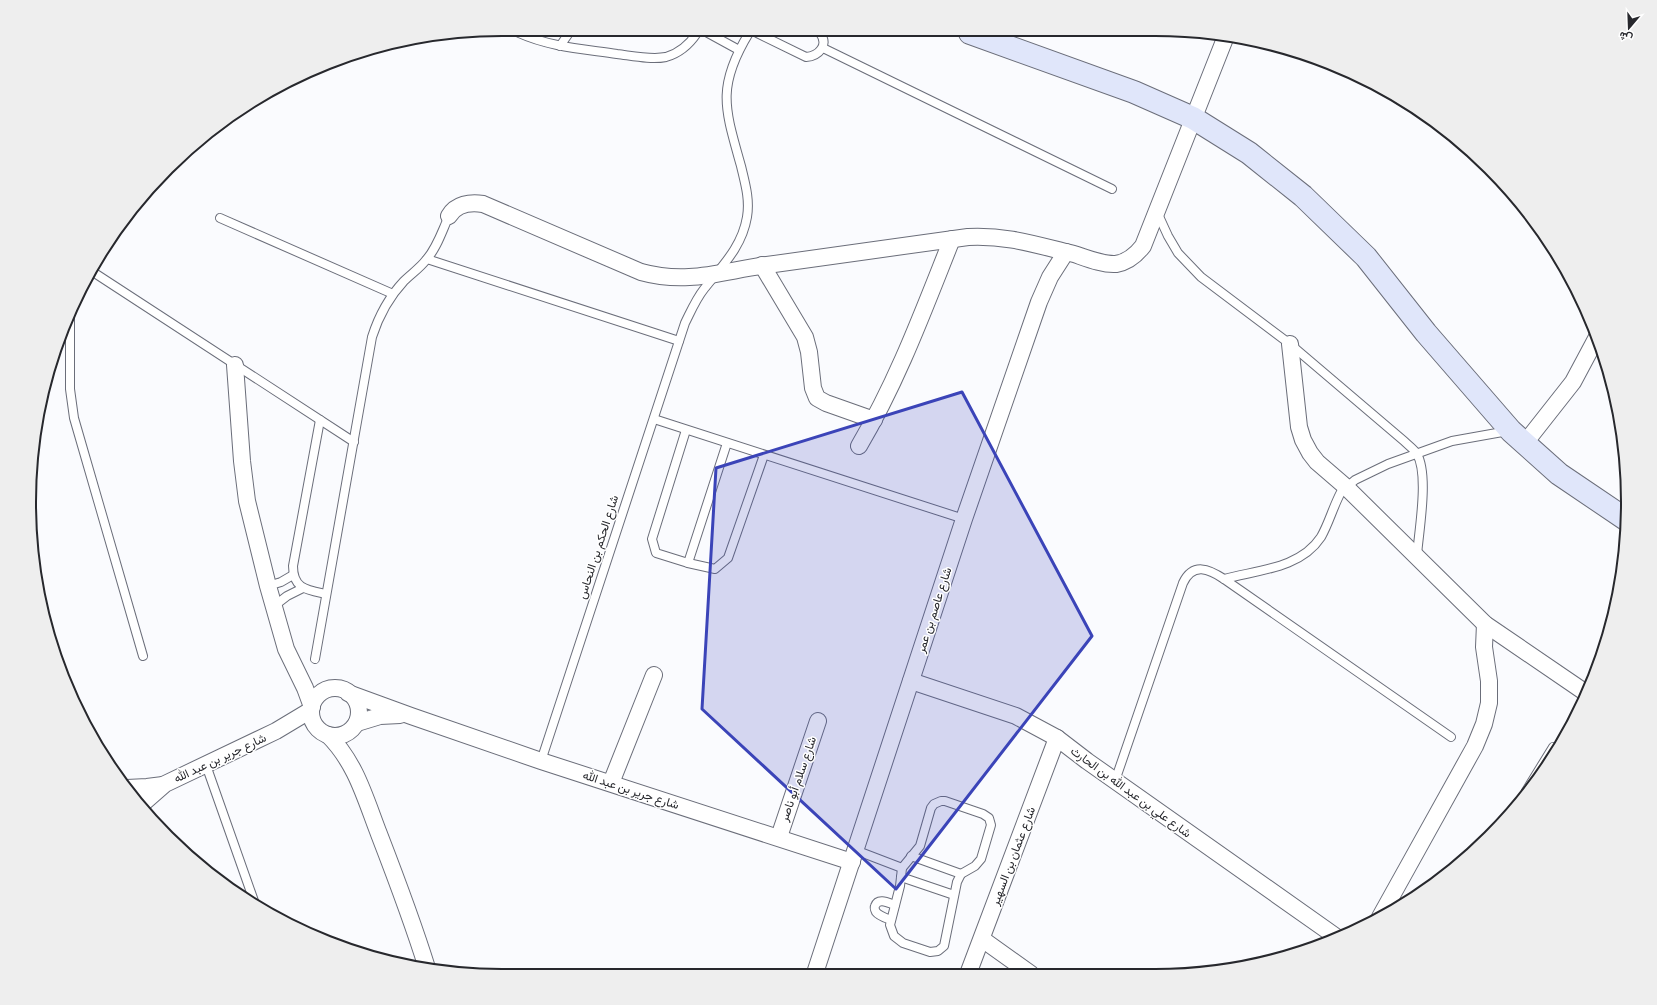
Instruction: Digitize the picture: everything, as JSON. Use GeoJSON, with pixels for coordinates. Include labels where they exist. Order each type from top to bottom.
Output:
{"type":"FeatureCollection","features":[{"type":"Feature","properties":{"kind":"street"},"geometry":{"type":"LineString","coordinates":[[978,36],[1134,92],[1193,118],[1249,153],[1303,196],[1366,257],[1426,333],[1518,437],[1560,474],[1621,516]]}},
{"type":"Feature","properties":{"kind":"street"},"geometry":{"type":"LineString","coordinates":[[449,216],[452,212],[463,205],[469,203],[483,204],[641,272],[660,277],[680,278],[717,274],[762,265],[968,237],[997,237],[1026,242],[1101,262],[1115,264],[1137,255],[1143,246],[1224,41]]}},
{"type":"Feature","properties":{"kind":"street"},"geometry":{"type":"LineString","coordinates":[[859,446],[894,380],[952,239]]}},
{"type":"Feature","properties":{"kind":"street","name":"شارع عاصم بن عمر"},"geometry":{"type":"LineString","coordinates":[[817,969],[964,519],[1039,302],[1050,277],[1066,252]]}},
{"type":"Feature","properties":{"kind":"street"},"geometry":{"type":"LineString","coordinates":[[762,265],[805,337],[809,352],[813,388],[817,398],[826,403],[874,420]]}},
{"type":"Feature","properties":{"kind":"street"},"geometry":{"type":"LineString","coordinates":[[1290,344],[1297,413],[1303,440],[1310,453],[1417,555],[1485,624],[1581,690]]}},
{"type":"Feature","properties":{"kind":"street"},"geometry":{"type":"LineString","coordinates":[[1518,437],[1573,382],[1593,345]]}},
{"type":"Feature","properties":{"kind":"street"},"geometry":{"type":"LineString","coordinates":[[235,365],[242,461],[247,501],[268,586],[286,649],[312,708],[312,717],[346,756],[353,768],[389,859],[425,962]]}},
{"type":"Feature","properties":{"kind":"street"},"geometry":{"type":"LineString","coordinates":[[1385,909],[1482,731],[1487,713],[1489,692],[1484,647],[1485,624]]}},
{"type":"Feature","properties":{"kind":"street"},"geometry":{"type":"LineString","coordinates":[[297,671],[311,681],[328,690]]}},
{"type":"Feature","properties":{"kind":"street"},"geometry":{"type":"LineString","coordinates":[[611,783],[654,676]]}},
{"type":"Feature","properties":{"kind":"street","name":"شارع علي بن عبد الله بن الحارث"},"geometry":{"type":"LineString","coordinates":[[911,681],[1016,716],[1058,738],[1115,781],[1332,934]]}},
{"type":"Feature","properties":{"kind":"street"},"geometry":{"type":"LineString","coordinates":[[312,708],[318,696],[335,688],[348,692],[354,698],[358,706],[359,714],[354,726],[353,768]]}},
{"type":"Feature","properties":{"kind":"street","name":"شارع جرير بن عبد الله"},"geometry":{"type":"LineString","coordinates":[[348,692],[411,716],[540,761],[779,837],[854,856]]}},
{"type":"Feature","properties":{"kind":"street","name":"شارع جرير بن عبد الله"},"geometry":{"type":"LineString","coordinates":[[133,788],[165,784],[276,731],[312,708]]}},
{"type":"Feature","properties":{"kind":"street","name":"شارع جرير بن عبد الله"},"geometry":{"type":"LineString","coordinates":[[354,726],[380,716],[395,714],[411,716]]}},
{"type":"Feature","properties":{"kind":"street","name":"شارع سلام أبو ناصر"},"geometry":{"type":"LineString","coordinates":[[779,837],[818,721]]}},
{"type":"Feature","properties":{"kind":"street"},"geometry":{"type":"LineString","coordinates":[[324,732],[337,736],[345,734],[354,726]]}},
{"type":"Feature","properties":{"kind":"street","name":"شارع جرير بن عبد الله"},"geometry":{"type":"LineString","coordinates":[[276,731],[305,729],[324,732]]}},
{"type":"Feature","properties":{"kind":"street","name":"شارع عثمان بن السهير"},"geometry":{"type":"LineString","coordinates":[[970,969],[1058,738]]}},
{"type":"Feature","properties":{"kind":"street","name":"شارع جرير بن عبد الله"},"geometry":{"type":"LineString","coordinates":[[145,802],[165,784]]}},
{"type":"Feature","properties":{"kind":"street"},"geometry":{"type":"LineString","coordinates":[[982,939],[1024,969]]}},
{"type":"Feature","properties":{"kind":"lane"},"geometry":{"type":"LineString","coordinates":[[526,36],[538,41],[560,46],[657,58],[670,56],[682,50],[695,36]]}},
{"type":"Feature","properties":{"kind":"lane"},"geometry":{"type":"LineString","coordinates":[[560,46],[567,36]]}},
{"type":"Feature","properties":{"kind":"lane"},"geometry":{"type":"LineString","coordinates":[[713,36],[739,50]]}},
{"type":"Feature","properties":{"kind":"lane","name":"شارع الحكم بن النحاس"},"geometry":{"type":"LineString","coordinates":[[540,761],[679,341],[694,306],[703,290],[732,254],[739,242],[747,217],[747,190],[726,106],[730,70],[747,36]]}},
{"type":"Feature","properties":{"kind":"lane"},"geometry":{"type":"LineString","coordinates":[[763,36],[806,57],[813,57],[823,48],[824,42],[821,36]]}},
{"type":"Feature","properties":{"kind":"lane"},"geometry":{"type":"LineString","coordinates":[[823,48],[1112,189]]}},
{"type":"Feature","properties":{"kind":"lane"},"geometry":{"type":"LineString","coordinates":[[1157,211],[1168,236],[1178,253],[1201,277],[1290,344],[1404,441],[1417,454],[1422,472],[1423,486],[1417,555]]}},
{"type":"Feature","properties":{"kind":"lane"},"geometry":{"type":"LineString","coordinates":[[315,659],[372,337],[381,313],[393,294],[427,259],[433,250],[449,216]]}},
{"type":"Feature","properties":{"kind":"lane"},"geometry":{"type":"LineString","coordinates":[[220,218],[393,294]]}},
{"type":"Feature","properties":{"kind":"lane"},"geometry":{"type":"LineString","coordinates":[[427,259],[679,341]]}},
{"type":"Feature","properties":{"kind":"lane"},"geometry":{"type":"LineString","coordinates":[[96,274],[354,442]]}},
{"type":"Feature","properties":{"kind":"lane"},"geometry":{"type":"LineString","coordinates":[[70,329],[70,389],[74,418],[143,656]]}},
{"type":"Feature","properties":{"kind":"lane"},"geometry":{"type":"LineString","coordinates":[[654,419],[964,519]]}},
{"type":"Feature","properties":{"kind":"lane"},"geometry":{"type":"LineString","coordinates":[[320,420],[293,566],[293,575],[296,582],[303,588],[326,594]]}},
{"type":"Feature","properties":{"kind":"lane"},"geometry":{"type":"LineString","coordinates":[[686,430],[652,539],[656,553],[688,563],[715,569],[728,558],[764,455]]}},
{"type":"Feature","properties":{"kind":"lane"},"geometry":{"type":"LineString","coordinates":[[1224,579],[1278,566],[1304,555],[1320,538],[1338,498],[1346,487],[1370,472],[1452,441],[1518,437]]}},
{"type":"Feature","properties":{"kind":"lane"},"geometry":{"type":"LineString","coordinates":[[688,563],[727,443]]}},
{"type":"Feature","properties":{"kind":"lane"},"geometry":{"type":"LineString","coordinates":[[1115,781],[1186,577],[1193,571],[1205,569],[1212,571],[1224,579],[1452,737]]}},
{"type":"Feature","properties":{"kind":"lane"},"geometry":{"type":"LineString","coordinates":[[268,586],[282,582],[293,575]]}},
{"type":"Feature","properties":{"kind":"lane"},"geometry":{"type":"LineString","coordinates":[[274,606],[287,596],[303,588]]}},
{"type":"Feature","properties":{"kind":"lane"},"geometry":{"type":"LineString","coordinates":[[206,765],[252,896]]}},
{"type":"Feature","properties":{"kind":"lane"},"geometry":{"type":"LineString","coordinates":[[945,801],[983,814],[989,818],[991,825],[983,854],[975,866],[961,874],[957,882],[946,942],[942,949],[938,951],[930,952],[898,940],[891,931],[891,920],[900,886],[902,868],[911,856],[920,846],[931,808],[937,802],[945,801]]}},
{"type":"Feature","properties":{"kind":"lane"},"geometry":{"type":"LineString","coordinates":[[854,856],[902,868]]}},
{"type":"Feature","properties":{"kind":"lane"},"geometry":{"type":"LineString","coordinates":[[911,856],[961,874]]}},
{"type":"Feature","properties":{"kind":"lane"},"geometry":{"type":"LineString","coordinates":[[901,877],[954,895]]}},
{"type":"Feature","properties":{"kind":"lane"},"geometry":{"type":"LineString","coordinates":[[891,920],[876,912],[875,906],[881,901],[895,905]]}},
{"type":"Feature","properties":{"kind":"highlighted area"},"geometry":{"type":"Polygon","coordinates":[[[962,392],[1092,636],[896,889],[702,709],[716,468],[962,392]]]}}]}
